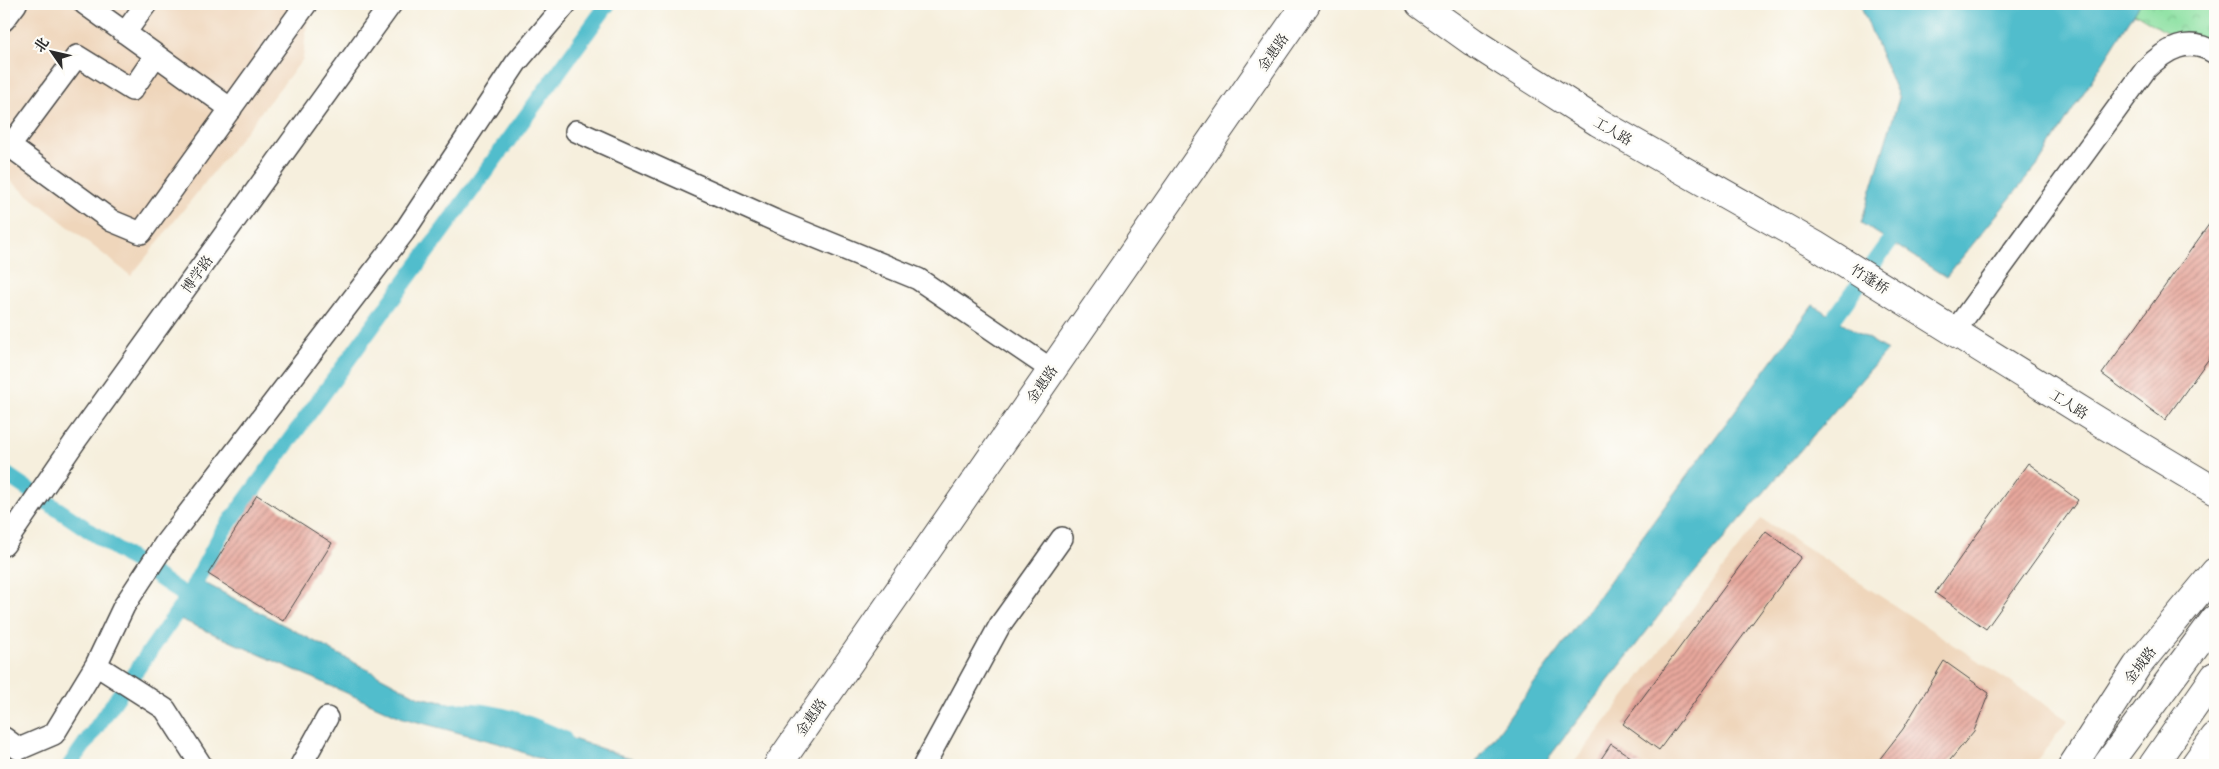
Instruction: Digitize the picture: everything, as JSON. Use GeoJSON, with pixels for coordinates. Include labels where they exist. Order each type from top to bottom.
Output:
{"type":"FeatureCollection","features":[{"type":"Feature","properties":{"kind":"main road","name":"金惠路"},"geometry":{"type":"LineString","coordinates":[[778,765],[1306,4]]}},
{"type":"Feature","properties":{"kind":"main road","name":"工人路"},"geometry":{"type":"LineString","coordinates":[[1420,4],[1474,42],[1598,122],[1815,246]]}},
{"type":"Feature","properties":{"kind":"main road","name":"竹蓬桥"},"geometry":{"type":"LineString","coordinates":[[1815,246],[1924,314]]}},
{"type":"Feature","properties":{"kind":"main road","name":"工人路"},"geometry":{"type":"LineString","coordinates":[[1924,314],[2215,491]]}},
{"type":"Feature","properties":{"kind":"main road","name":"金城路"},"geometry":{"type":"LineString","coordinates":[[2072,765],[2137,666],[2215,572]]}},
{"type":"Feature","properties":{"kind":"main road"},"geometry":{"type":"LineString","coordinates":[[2107,765],[2215,619]]}},
{"type":"Feature","properties":{"kind":"main road"},"geometry":{"type":"LineString","coordinates":[[2152,765],[2215,676]]}},
{"type":"Feature","properties":{"kind":"main road"},"geometry":{"type":"LineString","coordinates":[[2195,765],[2215,737]]}},
{"type":"Feature","properties":{"kind":"street"},"geometry":{"type":"LineString","coordinates":[[4,20],[16,4]]}},
{"type":"Feature","properties":{"kind":"street"},"geometry":{"type":"LineString","coordinates":[[84,4],[231,109]]}},
{"type":"Feature","properties":{"kind":"street"},"geometry":{"type":"LineString","coordinates":[[125,33],[146,4]]}},
{"type":"Feature","properties":{"kind":"street"},"geometry":{"type":"LineString","coordinates":[[156,55],[132,90],[77,56],[7,144],[112,221],[142,233],[306,4]]}},
{"type":"Feature","properties":{"kind":"street","name":"博学路"},"geometry":{"type":"LineString","coordinates":[[9,538],[391,4]]}},
{"type":"Feature","properties":{"kind":"street"},"geometry":{"type":"LineString","coordinates":[[4,738],[19,749],[54,734],[96,665],[124,606],[164,545],[404,232],[516,63],[566,4]]}},
{"type":"Feature","properties":{"kind":"street"},"geometry":{"type":"LineString","coordinates":[[1954,332],[2146,69],[2158,58],[2179,46],[2196,44],[2215,52]]}},
{"type":"Feature","properties":{"kind":"street"},"geometry":{"type":"LineString","coordinates":[[576,131],[774,220],[918,279],[1052,370]]}},
{"type":"Feature","properties":{"kind":"street"},"geometry":{"type":"LineString","coordinates":[[924,765],[1000,625],[1062,538]]}},
{"type":"Feature","properties":{"kind":"street"},"geometry":{"type":"LineString","coordinates":[[96,665],[165,709],[201,765]]}},
{"type":"Feature","properties":{"kind":"street"},"geometry":{"type":"LineString","coordinates":[[301,765],[327,718]]}},
{"type":"Feature","properties":{"kind":"shaded area"},"geometry":{"type":"Polygon","coordinates":[[[4,4],[321,4],[307,23],[303,59],[131,276],[4,176],[4,4]]]}},
{"type":"Feature","properties":{"kind":"shaded area"},"geometry":{"type":"Polygon","coordinates":[[[1761,519],[2068,720],[2033,765],[1572,765],[1761,519]]]}},
{"type":"Feature","properties":{"kind":"green space"},"geometry":{"type":"Polygon","coordinates":[[[2140,4],[2215,4],[2215,62],[2133,12],[2140,4]]]}},
{"type":"Feature","properties":{"kind":"water"},"geometry":{"type":"Polygon","coordinates":[[[1860,4],[2140,4],[2039,163],[1946,277],[1861,223],[1899,98],[1860,4]]]}},
{"type":"Feature","properties":{"kind":"water"},"geometry":{"type":"Polygon","coordinates":[[[1813,305],[1887,350],[1671,600],[1543,765],[1474,765],[1813,305]]]}},
{"type":"Feature","properties":{"kind":"water"},"geometry":{"type":"Polygon","coordinates":[[[203,582],[419,697],[472,708],[650,765],[556,765],[498,743],[403,718],[180,619],[203,582]]]}},
{"type":"Feature","properties":{"kind":"building"},"geometry":{"type":"Polygon","coordinates":[[[2215,216],[2215,350],[2165,420],[2102,374],[2215,216]]]}},
{"type":"Feature","properties":{"kind":"building"},"geometry":{"type":"Polygon","coordinates":[[[2028,463],[2078,500],[1986,629],[1935,593],[2028,463]]]}},
{"type":"Feature","properties":{"kind":"building"},"geometry":{"type":"Polygon","coordinates":[[[257,495],[332,543],[283,621],[208,574],[257,495]]]}},
{"type":"Feature","properties":{"kind":"building"},"geometry":{"type":"Polygon","coordinates":[[[1766,531],[1801,557],[1659,750],[1623,724],[1766,531]]]}},
{"type":"Feature","properties":{"kind":"building"},"geometry":{"type":"Polygon","coordinates":[[[1944,661],[1989,693],[1974,731],[1946,765],[1875,765],[1903,729],[1944,661]]]}},
{"type":"Feature","properties":{"kind":"building"},"geometry":{"type":"Polygon","coordinates":[[[1611,744],[1643,765],[1597,765],[1611,744]]]}},
{"type":"Feature","properties":{"kind":"waterway"},"geometry":{"type":"LineString","coordinates":[[70,765],[187,598],[221,534],[608,4]]}},
{"type":"Feature","properties":{"kind":"waterway"},"geometry":{"type":"LineString","coordinates":[[1822,335],[1903,223]]}},
{"type":"Feature","properties":{"kind":"waterway"},"geometry":{"type":"LineString","coordinates":[[4,473],[195,602]]}},
{"type":"Feature","properties":{"kind":"waterway"},"geometry":{"type":"LineString","coordinates":[[451,711],[466,710],[495,714],[537,727],[564,739]]}}]}
